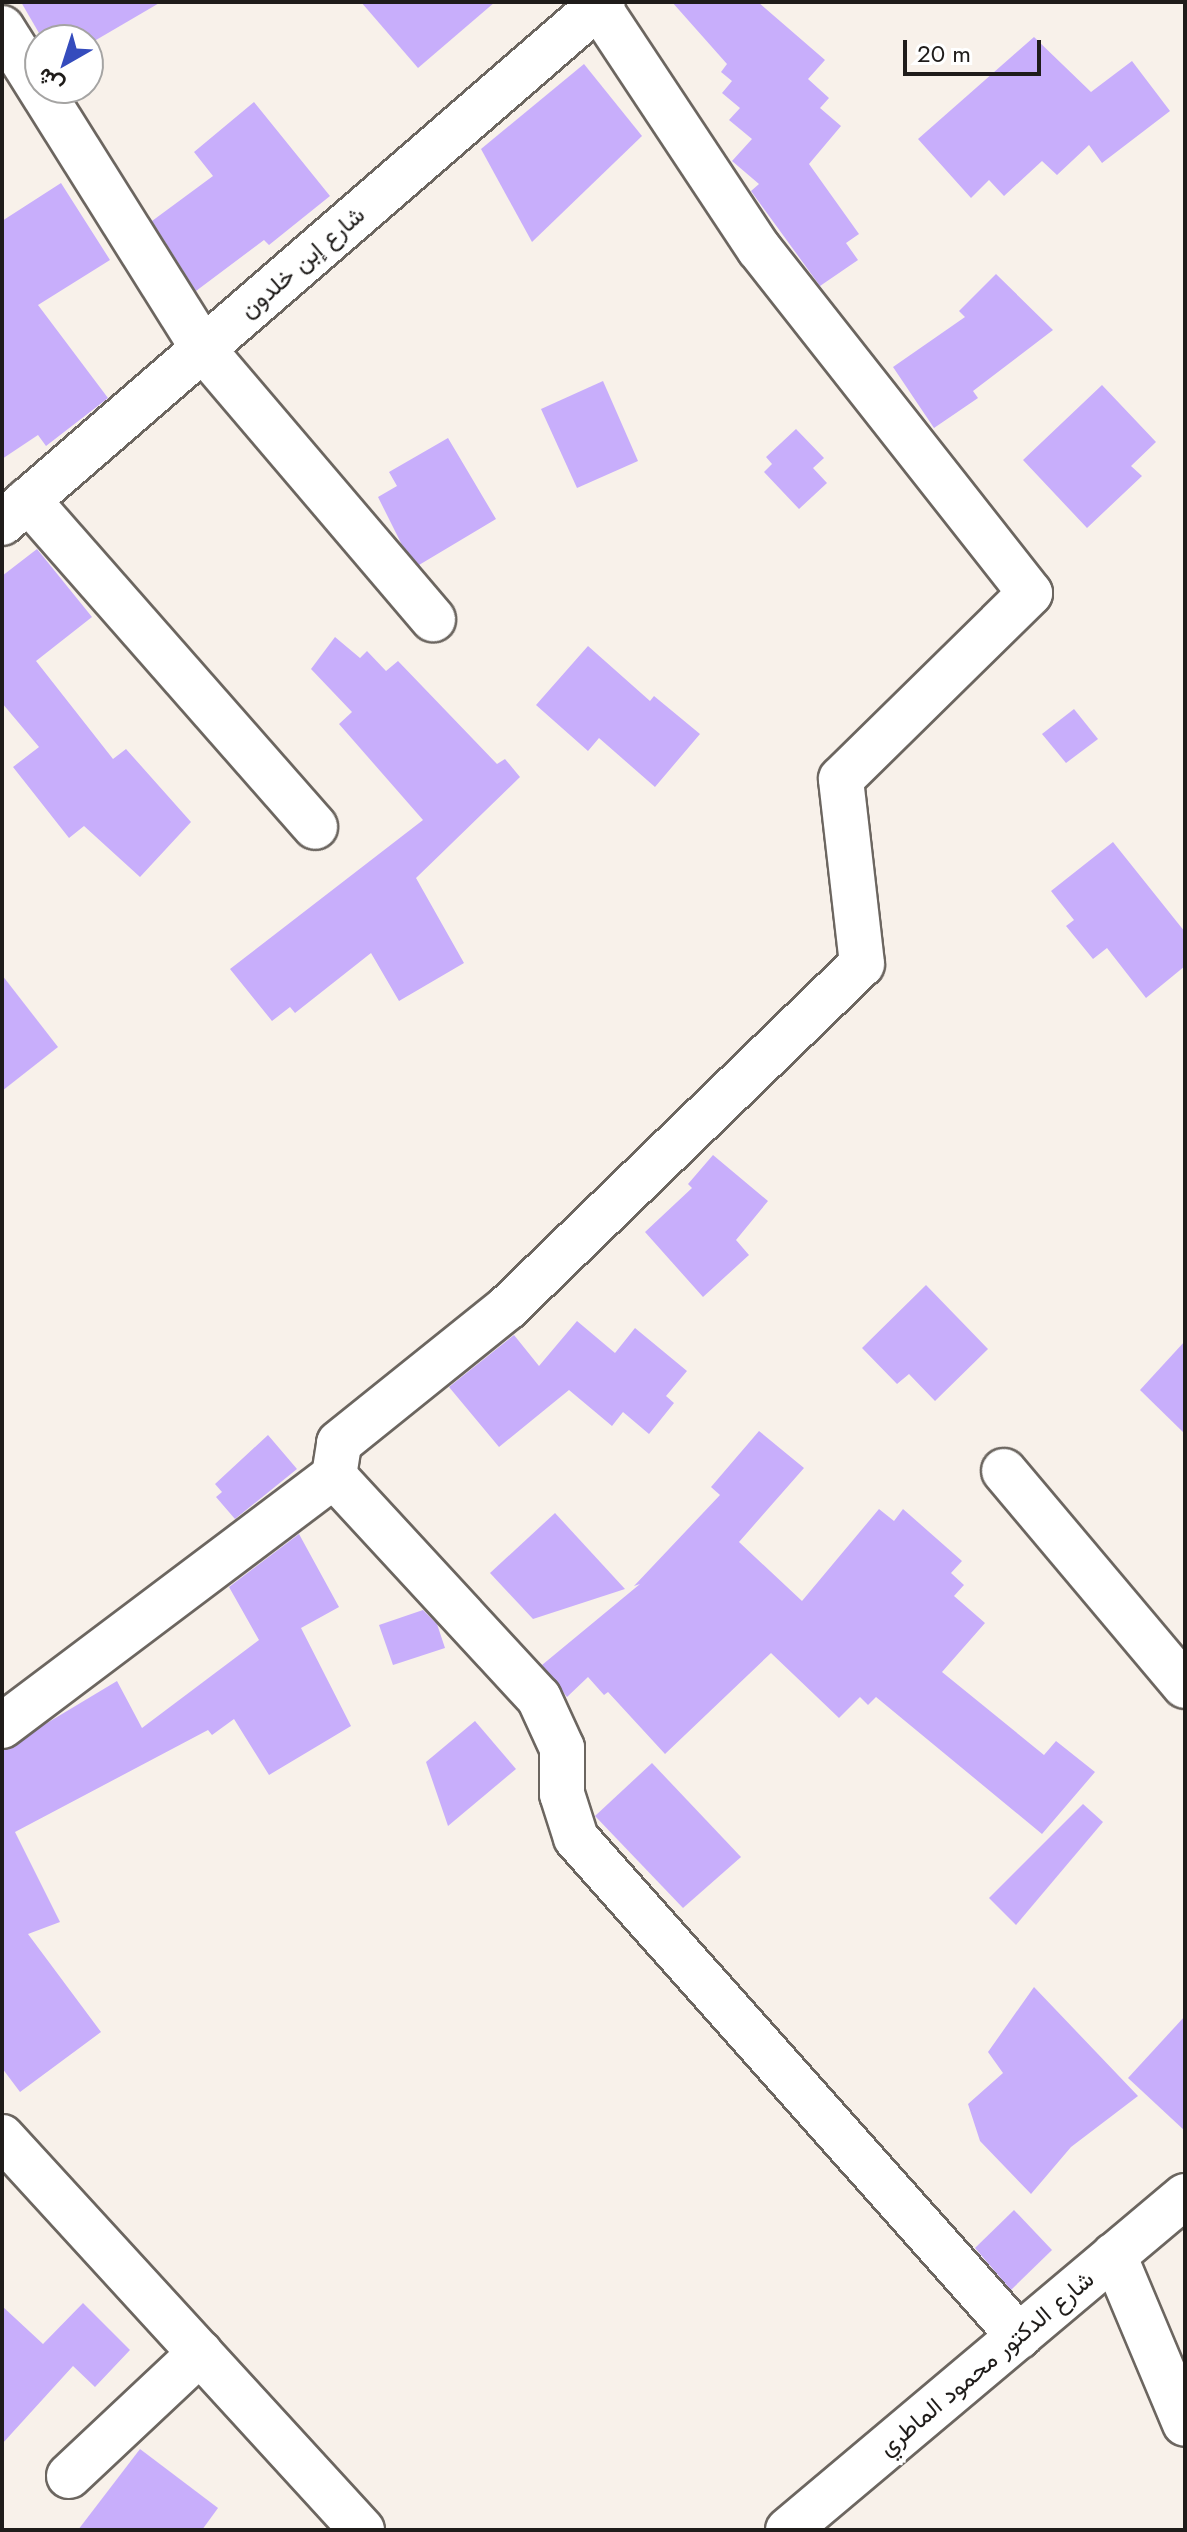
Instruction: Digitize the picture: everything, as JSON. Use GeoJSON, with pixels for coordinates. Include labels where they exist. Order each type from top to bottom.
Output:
{"type":"FeatureCollection","features":[{"type":"Feature","properties":{"kind":"street","name":"شارع إبن خلدون"},"geometry":{"type":"LineString","coordinates":[[15,512],[600,4]]}},
{"type":"Feature","properties":{"kind":"street"},"geometry":{"type":"LineString","coordinates":[[2,1726],[334,1476],[339,1443],[507,1308],[862,964],[841,779],[1030,593],[759,249],[600,4]]}},
{"type":"Feature","properties":{"kind":"street"},"geometry":{"type":"LineString","coordinates":[[2,28],[203,349],[433,619]]}},
{"type":"Feature","properties":{"kind":"street"},"geometry":{"type":"LineString","coordinates":[[15,512],[315,827]]}},
{"type":"Feature","properties":{"kind":"street"},"geometry":{"type":"LineString","coordinates":[[1004,1471],[1185,1686]]}},
{"type":"Feature","properties":{"kind":"street"},"geometry":{"type":"LineString","coordinates":[[334,1476],[539,1698],[562,1748],[562,1794],[576,1838],[1019,2336]]}},
{"type":"Feature","properties":{"kind":"street"},"geometry":{"type":"LineString","coordinates":[[2,2137],[362,2530]]}},
{"type":"Feature","properties":{"kind":"street","name":"شارع الدكتور محمود الماطري"},"geometry":{"type":"LineString","coordinates":[[788,2530],[1185,2196]]}},
{"type":"Feature","properties":{"kind":"street"},"geometry":{"type":"LineString","coordinates":[[1114,2255],[1185,2424]]}},
{"type":"Feature","properties":{"kind":"street"},"geometry":{"type":"LineString","coordinates":[[69,2476],[200,2353]]}},
{"type":"Feature","properties":{"kind":"building"},"geometry":{"type":"Polygon","coordinates":[[[21,2],[161,2],[104,35],[104,24],[34,24],[21,2]]]}},
{"type":"Feature","properties":{"kind":"building"},"geometry":{"type":"Polygon","coordinates":[[[361,2],[495,2],[418,68],[361,2]]]}},
{"type":"Feature","properties":{"kind":"building"},"geometry":{"type":"Polygon","coordinates":[[[672,2],[758,2],[825,60],[808,79],[829,98],[820,108],[841,126],[809,164],[859,234],[846,243],[858,260],[820,286],[751,191],[759,184],[732,161],[752,139],[729,120],[740,108],[722,93],[732,81],[721,72],[727,64],[672,2]]]}},
{"type":"Feature","properties":{"kind":"building"},"geometry":{"type":"Polygon","coordinates":[[[1034,37],[1091,92],[1132,61],[1170,111],[1102,163],[1089,145],[1057,175],[1042,161],[1004,196],[989,180],[971,198],[918,139],[1034,37]]]}},
{"type":"Feature","properties":{"kind":"building"},"geometry":{"type":"Polygon","coordinates":[[[584,64],[642,136],[532,242],[481,149],[584,64]]]}},
{"type":"Feature","properties":{"kind":"building"},"geometry":{"type":"Polygon","coordinates":[[[254,102],[330,196],[269,245],[264,240],[196,291],[152,221],[213,176],[194,152],[254,102]]]}},
{"type":"Feature","properties":{"kind":"building"},"geometry":{"type":"Polygon","coordinates":[[[61,183],[110,260],[38,305],[108,398],[46,446],[38,435],[2,459],[2,221],[61,183]]]}},
{"type":"Feature","properties":{"kind":"building"},"geometry":{"type":"Polygon","coordinates":[[[996,274],[1053,330],[973,391],[978,398],[934,428],[893,367],[965,317],[959,311],[996,274]]]}},
{"type":"Feature","properties":{"kind":"building"},"geometry":{"type":"Polygon","coordinates":[[[603,381],[638,461],[577,488],[541,409],[603,381]]]}},
{"type":"Feature","properties":{"kind":"building"},"geometry":{"type":"Polygon","coordinates":[[[1102,385],[1156,442],[1131,466],[1142,476],[1087,528],[1023,460],[1102,385]]]}},
{"type":"Feature","properties":{"kind":"building"},"geometry":{"type":"Polygon","coordinates":[[[796,429],[824,458],[813,468],[827,483],[799,509],[764,472],[772,464],[766,457],[796,429]]]}},
{"type":"Feature","properties":{"kind":"building"},"geometry":{"type":"Polygon","coordinates":[[[448,438],[496,519],[419,565],[402,545],[378,497],[397,486],[389,472],[448,438]]]}},
{"type":"Feature","properties":{"kind":"building"},"geometry":{"type":"Polygon","coordinates":[[[37,549],[92,617],[36,661],[113,759],[126,749],[191,822],[140,877],[84,826],[69,838],[13,767],[39,747],[2,703],[2,576],[37,549]]]}},
{"type":"Feature","properties":{"kind":"building"},"geometry":{"type":"Polygon","coordinates":[[[335,637],[360,658],[367,651],[386,671],[398,661],[497,764],[505,759],[520,777],[416,878],[464,963],[399,1001],[371,953],[295,1013],[290,1007],[272,1021],[230,969],[423,820],[339,724],[352,712],[311,669],[335,637]]]}},
{"type":"Feature","properties":{"kind":"building"},"geometry":{"type":"Polygon","coordinates":[[[588,646],[650,701],[654,696],[700,734],[655,787],[599,738],[588,751],[536,705],[588,646]]]}},
{"type":"Feature","properties":{"kind":"building"},"geometry":{"type":"Polygon","coordinates":[[[1074,709],[1098,739],[1066,763],[1042,734],[1074,709]]]}},
{"type":"Feature","properties":{"kind":"building"},"geometry":{"type":"Polygon","coordinates":[[[1113,842],[1185,932],[1185,966],[1146,998],[1107,948],[1093,959],[1066,926],[1074,920],[1051,891],[1113,842]]]}},
{"type":"Feature","properties":{"kind":"building"},"geometry":{"type":"Polygon","coordinates":[[[2,975],[58,1047],[2,1091],[2,975]]]}},
{"type":"Feature","properties":{"kind":"building"},"geometry":{"type":"Polygon","coordinates":[[[713,1155],[768,1201],[736,1240],[749,1255],[703,1297],[645,1232],[692,1188],[688,1184],[713,1155]]]}},
{"type":"Feature","properties":{"kind":"building"},"geometry":{"type":"Polygon","coordinates":[[[926,1285],[988,1349],[935,1401],[909,1374],[897,1384],[862,1348],[926,1285]]]}},
{"type":"Feature","properties":{"kind":"building"},"geometry":{"type":"Polygon","coordinates":[[[577,1321],[615,1353],[635,1328],[687,1371],[666,1396],[674,1403],[649,1434],[623,1412],[612,1426],[569,1390],[499,1447],[449,1387],[514,1335],[539,1366],[577,1321]]]}},
{"type":"Feature","properties":{"kind":"building"},"geometry":{"type":"Polygon","coordinates":[[[1185,1341],[1185,1434],[1140,1390],[1185,1341]]]}},
{"type":"Feature","properties":{"kind":"building"},"geometry":{"type":"Polygon","coordinates":[[[759,1431],[804,1468],[739,1542],[802,1601],[879,1509],[894,1521],[903,1509],[962,1561],[951,1573],[964,1585],[954,1596],[985,1623],[942,1672],[1044,1755],[1056,1741],[1095,1772],[1042,1834],[876,1697],[868,1705],[860,1697],[839,1718],[771,1653],[665,1754],[608,1692],[604,1695],[588,1677],[567,1697],[542,1665],[640,1584],[634,1586],[720,1495],[711,1487],[759,1431]]]}},
{"type":"Feature","properties":{"kind":"building"},"geometry":{"type":"Polygon","coordinates":[[[268,1435],[297,1469],[235,1519],[216,1497],[222,1492],[215,1484],[268,1435]]]}},
{"type":"Feature","properties":{"kind":"building"},"geometry":{"type":"Polygon","coordinates":[[[555,1513],[625,1589],[533,1619],[490,1573],[555,1513]]]}},
{"type":"Feature","properties":{"kind":"building"},"geometry":{"type":"Polygon","coordinates":[[[299,1534],[339,1607],[301,1628],[351,1726],[269,1775],[234,1719],[212,1735],[208,1730],[15,1832],[60,1922],[28,1934],[101,2032],[20,2092],[2,2068],[2,1750],[117,1681],[142,1728],[259,1640],[229,1587],[299,1534]]]}},
{"type":"Feature","properties":{"kind":"building"},"geometry":{"type":"Polygon","coordinates":[[[423,1610],[437,1624],[445,1648],[393,1665],[379,1625],[423,1610]]]}},
{"type":"Feature","properties":{"kind":"building"},"geometry":{"type":"Polygon","coordinates":[[[475,1721],[516,1769],[448,1826],[426,1762],[475,1721]]]}},
{"type":"Feature","properties":{"kind":"building"},"geometry":{"type":"Polygon","coordinates":[[[652,1763],[741,1857],[683,1908],[595,1816],[652,1763]]]}},
{"type":"Feature","properties":{"kind":"building"},"geometry":{"type":"Polygon","coordinates":[[[1083,1804],[1103,1822],[1016,1925],[989,1898],[1083,1804]]]}},
{"type":"Feature","properties":{"kind":"building"},"geometry":{"type":"Polygon","coordinates":[[[1034,1987],[1138,2096],[1071,2147],[1031,2194],[980,2141],[968,2104],[1003,2073],[988,2052],[1034,1987]]]}},
{"type":"Feature","properties":{"kind":"building"},"geometry":{"type":"Polygon","coordinates":[[[1185,2016],[1185,2131],[1128,2078],[1185,2016]]]}},
{"type":"Feature","properties":{"kind":"building"},"geometry":{"type":"Polygon","coordinates":[[[1014,2210],[1052,2250],[1011,2290],[975,2248],[1014,2210]]]}},
{"type":"Feature","properties":{"kind":"building"},"geometry":{"type":"Polygon","coordinates":[[[83,2303],[130,2350],[95,2387],[73,2366],[2,2444],[2,2306],[43,2344],[83,2303]]]}},
{"type":"Feature","properties":{"kind":"building"},"geometry":{"type":"Polygon","coordinates":[[[140,2449],[218,2508],[202,2530],[78,2530],[140,2449]]]}}]}
